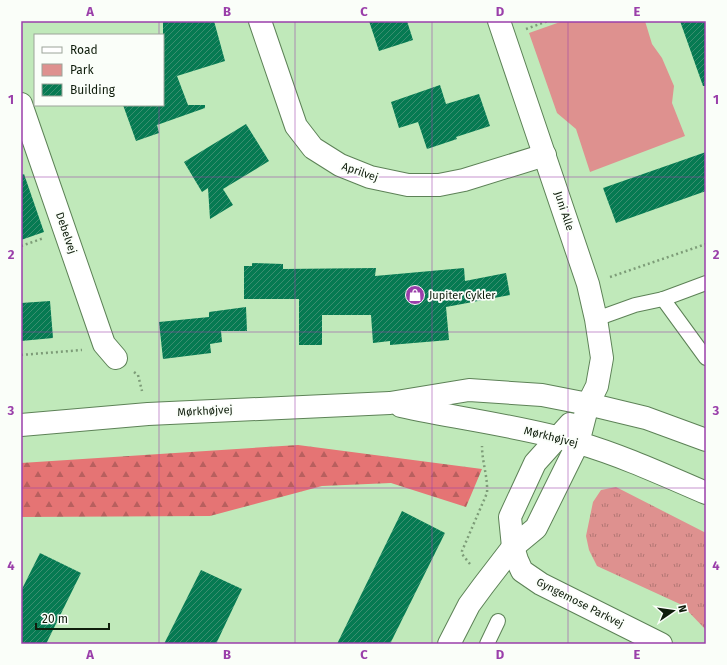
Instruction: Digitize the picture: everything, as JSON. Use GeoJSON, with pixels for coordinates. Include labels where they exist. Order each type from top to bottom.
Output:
{"type":"FeatureCollection","features":[{"type":"Feature","properties":{"kind":"street","name":"Aprilvej"},"geometry":{"type":"LineString","coordinates":[[260,21],[296,126],[313,148],[340,166],[370,177],[408,185],[422,186],[439,185],[464,180],[545,155]]}},
{"type":"Feature","properties":{"kind":"street","name":"Juni Alle"},"geometry":{"type":"LineString","coordinates":[[499,21],[588,284],[596,319],[602,358],[596,386],[588,404]]}},
{"type":"Feature","properties":{"kind":"street","name":"Debelvej"},"geometry":{"type":"LineString","coordinates":[[21,104],[110,351]]}},
{"type":"Feature","properties":{"kind":"street","name":"Mørkhøjvej"},"geometry":{"type":"LineString","coordinates":[[21,425],[148,414],[390,403],[468,390],[542,395],[588,404],[646,418],[706,440]]}},
{"type":"Feature","properties":{"kind":"street","name":"Mørkhøjvej"},"geometry":{"type":"LineString","coordinates":[[390,403],[453,417],[483,421],[568,440],[626,458],[706,493]]}},
{"type":"Feature","properties":{"kind":"street","name":"Gyngemose Parkvej"},"geometry":{"type":"LineString","coordinates":[[449,644],[469,605],[513,547],[536,528],[568,440],[588,404]]}},
{"type":"Feature","properties":{"kind":"street","name":"Gyngemose Parkvej"},"geometry":{"type":"LineString","coordinates":[[568,440],[535,463],[510,517],[513,547],[522,571],[542,584],[662,644]]}},
{"type":"Feature","properties":{"kind":"lane"},"geometry":{"type":"LineString","coordinates":[[596,319],[635,305],[663,299],[706,283]]}},
{"type":"Feature","properties":{"kind":"lane"},"geometry":{"type":"LineString","coordinates":[[663,299],[706,358]]}},
{"type":"Feature","properties":{"kind":"lane"},"geometry":{"type":"LineString","coordinates":[[487,644],[498,621]]}},
{"type":"Feature","properties":{"kind":"path"},"geometry":{"type":"LineString","coordinates":[[588,284],[706,244]]}},
{"type":"Feature","properties":{"kind":"path"},"geometry":{"type":"LineString","coordinates":[[21,355],[83,350],[110,351],[138,375],[148,414]]}},
{"type":"Feature","properties":{"kind":"path"},"geometry":{"type":"LineString","coordinates":[[474,570],[462,554],[462,551],[487,493],[488,487],[482,457],[483,421]]}},
{"type":"Feature","properties":{"kind":"green space"},"geometry":{"type":"Polygon","coordinates":[[[563,21],[645,21],[652,44],[662,58],[674,86],[672,103],[685,136],[590,172],[576,129],[557,113],[529,33],[563,21]]]}},
{"type":"Feature","properties":{"kind":"green space"},"geometry":{"type":"Polygon","coordinates":[[[298,445],[482,469],[466,507],[391,483],[322,486],[210,516],[21,517],[21,463],[298,445]]]}},
{"type":"Feature","properties":{"kind":"green space"},"geometry":{"type":"Polygon","coordinates":[[[616,487],[706,533],[706,630],[682,605],[597,566],[589,550],[586,536],[593,502],[601,490],[616,487]]]}},
{"type":"Feature","properties":{"kind":"building"},"geometry":{"type":"Polygon","coordinates":[[[163,21],[214,21],[225,61],[177,76],[188,105],[205,105],[205,108],[157,125],[159,133],[136,141],[123,106],[164,106],[163,21]]]}},
{"type":"Feature","properties":{"kind":"building"},"geometry":{"type":"Polygon","coordinates":[[[369,21],[407,21],[413,40],[379,51],[369,21]]]}},
{"type":"Feature","properties":{"kind":"building"},"geometry":{"type":"Polygon","coordinates":[[[680,21],[706,21],[706,86],[703,86],[680,21]]]}},
{"type":"Feature","properties":{"kind":"building"},"geometry":{"type":"Polygon","coordinates":[[[440,85],[446,104],[479,94],[490,126],[456,137],[457,139],[427,149],[418,122],[399,128],[391,102],[440,85]]]}},
{"type":"Feature","properties":{"kind":"building"},"geometry":{"type":"Polygon","coordinates":[[[246,124],[269,161],[223,189],[233,205],[210,219],[208,188],[202,192],[184,162],[246,124]]]}},
{"type":"Feature","properties":{"kind":"building"},"geometry":{"type":"Polygon","coordinates":[[[706,152],[706,191],[616,223],[603,188],[706,152]]]}},
{"type":"Feature","properties":{"kind":"building"},"geometry":{"type":"Polygon","coordinates":[[[24,174],[44,232],[21,240],[21,175],[24,174]]]}},
{"type":"Feature","properties":{"kind":"building"},"geometry":{"type":"Polygon","coordinates":[[[252,263],[283,264],[283,269],[376,268],[375,276],[464,268],[465,281],[506,273],[510,295],[446,307],[449,340],[390,345],[390,341],[373,343],[371,315],[322,315],[322,345],[299,345],[299,299],[244,299],[244,266],[252,266],[252,263]]]}},
{"type":"Feature","properties":{"kind":"building"},"geometry":{"type":"Polygon","coordinates":[[[50,301],[53,338],[21,341],[21,303],[50,301]]]}},
{"type":"Feature","properties":{"kind":"building"},"geometry":{"type":"Polygon","coordinates":[[[246,307],[247,331],[221,331],[222,342],[210,344],[211,353],[163,359],[159,322],[209,317],[209,312],[246,307]]]}},
{"type":"Feature","properties":{"kind":"building"},"geometry":{"type":"Polygon","coordinates":[[[402,511],[445,533],[390,644],[337,644],[402,511]]]}},
{"type":"Feature","properties":{"kind":"building"},"geometry":{"type":"Polygon","coordinates":[[[40,553],[81,573],[46,644],[21,644],[21,591],[40,553]]]}},
{"type":"Feature","properties":{"kind":"building"},"geometry":{"type":"Polygon","coordinates":[[[201,570],[242,589],[216,644],[164,644],[201,570]]]}},
{"type":"Feature","properties":{"kind":"place","name":"Jupiter Cykler"},"geometry":{"type":"Point","coordinates":[415,295]}}]}
